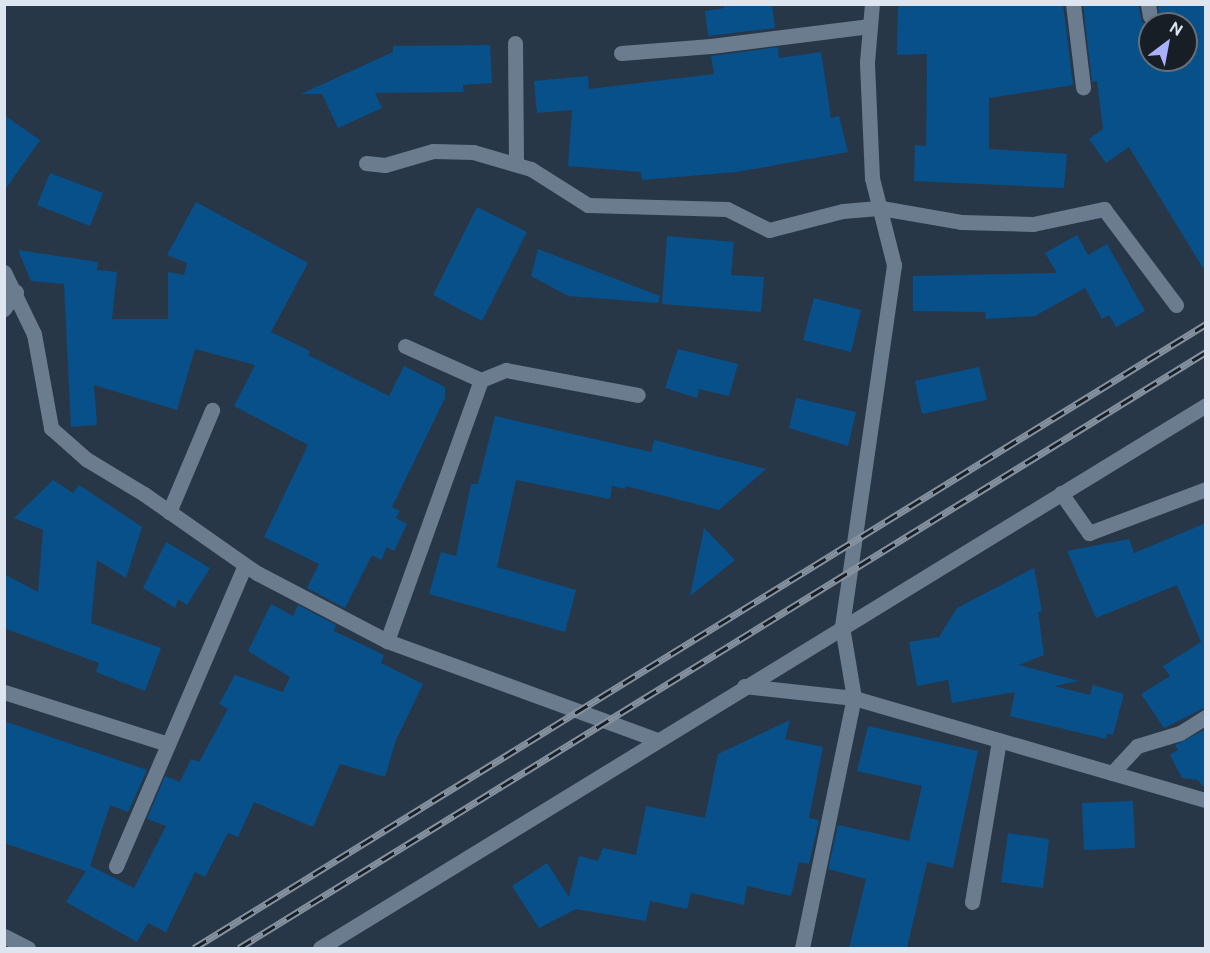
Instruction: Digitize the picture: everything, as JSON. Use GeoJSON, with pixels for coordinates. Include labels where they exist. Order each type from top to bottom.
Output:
{"type":"FeatureCollection","features":[{"type":"Feature","properties":{"kind":"street"},"geometry":{"type":"LineString","coordinates":[[802,948],[854,698],[842,626],[894,265],[872,178],[867,62],[872,4]]}},
{"type":"Feature","properties":{"kind":"street"},"geometry":{"type":"LineString","coordinates":[[1073,4],[1083,87]]}},
{"type":"Feature","properties":{"kind":"street"},"geometry":{"type":"LineString","coordinates":[[621,53],[711,46],[870,26]]}},
{"type":"Feature","properties":{"kind":"street"},"geometry":{"type":"LineString","coordinates":[[515,43],[516,164]]}},
{"type":"Feature","properties":{"kind":"street"},"geometry":{"type":"LineString","coordinates":[[366,163],[386,165],[433,151],[473,152],[531,168],[588,205],[727,210],[769,230],[843,211],[881,208],[961,222],[1033,224],[1104,209],[1176,305]]}},
{"type":"Feature","properties":{"kind":"street"},"geometry":{"type":"LineString","coordinates":[[4,272],[16,292],[34,334],[51,428],[86,459],[169,512],[245,565],[387,641],[657,740]]}},
{"type":"Feature","properties":{"kind":"street"},"geometry":{"type":"LineString","coordinates":[[4,309],[16,292]]}},
{"type":"Feature","properties":{"kind":"street"},"geometry":{"type":"LineString","coordinates":[[405,346],[481,380],[506,370],[638,395]]}},
{"type":"Feature","properties":{"kind":"street"},"geometry":{"type":"LineString","coordinates":[[387,641],[481,380]]}},
{"type":"Feature","properties":{"kind":"street"},"geometry":{"type":"LineString","coordinates":[[320,948],[744,686],[1206,405]]}},
{"type":"Feature","properties":{"kind":"street"},"geometry":{"type":"LineString","coordinates":[[169,512],[212,410]]}},
{"type":"Feature","properties":{"kind":"street"},"geometry":{"type":"LineString","coordinates":[[1061,493],[1089,533],[1206,489]]}},
{"type":"Feature","properties":{"kind":"street"},"geometry":{"type":"LineString","coordinates":[[116,866],[245,565]]}},
{"type":"Feature","properties":{"kind":"street"},"geometry":{"type":"LineString","coordinates":[[744,686],[854,698],[1206,800]]}},
{"type":"Feature","properties":{"kind":"street"},"geometry":{"type":"LineString","coordinates":[[4,692],[168,744]]}},
{"type":"Feature","properties":{"kind":"street"},"geometry":{"type":"LineString","coordinates":[[1112,773],[1137,746],[1180,733],[1206,717]]}},
{"type":"Feature","properties":{"kind":"street"},"geometry":{"type":"LineString","coordinates":[[972,902],[999,740]]}},
{"type":"Feature","properties":{"kind":"street"},"geometry":{"type":"LineString","coordinates":[[4,936],[28,948]]}},
{"type":"Feature","properties":{"kind":"building"},"geometry":{"type":"Polygon","coordinates":[[[723,4],[772,4],[775,28],[708,36],[705,11],[724,8],[723,4]]]}},
{"type":"Feature","properties":{"kind":"building"},"geometry":{"type":"Polygon","coordinates":[[[898,4],[1063,4],[1073,85],[989,98],[989,149],[1067,154],[1064,188],[914,181],[915,145],[926,146],[927,54],[897,55],[898,4]]]}},
{"type":"Feature","properties":{"kind":"building"},"geometry":{"type":"Polygon","coordinates":[[[1083,4],[1138,4],[1138,72],[1198,72],[1198,12],[1159,12],[1158,4],[1206,4],[1206,273],[1129,147],[1106,163],[1089,139],[1103,129],[1097,81],[1092,82],[1083,4]]]}},
{"type":"Feature","properties":{"kind":"building"},"geometry":{"type":"Polygon","coordinates":[[[490,45],[492,83],[463,85],[464,92],[375,93],[382,108],[338,128],[322,94],[301,94],[393,52],[393,46],[490,45]]]}},
{"type":"Feature","properties":{"kind":"building"},"geometry":{"type":"Polygon","coordinates":[[[778,47],[779,58],[821,52],[831,118],[839,116],[848,152],[737,172],[642,180],[641,172],[568,166],[572,110],[537,113],[534,81],[588,76],[589,89],[714,74],[711,56],[778,47]]]}},
{"type":"Feature","properties":{"kind":"building"},"geometry":{"type":"Polygon","coordinates":[[[4,115],[40,140],[4,191],[4,115]]]}},
{"type":"Feature","properties":{"kind":"building"},"geometry":{"type":"Polygon","coordinates":[[[50,173],[103,193],[90,226],[37,205],[50,173]]]}},
{"type":"Feature","properties":{"kind":"building"},"geometry":{"type":"Polygon","coordinates":[[[196,202],[308,263],[271,332],[310,351],[308,355],[389,396],[404,366],[445,387],[445,398],[392,507],[400,511],[396,518],[407,524],[394,551],[387,547],[381,560],[372,555],[345,608],[307,588],[319,564],[264,537],[308,445],[234,406],[255,365],[195,349],[177,410],[94,385],[97,425],[71,427],[64,284],[31,281],[18,250],[98,262],[97,270],[117,272],[112,319],[168,319],[168,272],[184,275],[187,263],[167,255],[196,202]]]}},
{"type":"Feature","properties":{"kind":"building"},"geometry":{"type":"Polygon","coordinates":[[[477,207],[527,232],[482,321],[433,295],[477,207]]]}},
{"type":"Feature","properties":{"kind":"building"},"geometry":{"type":"Polygon","coordinates":[[[1077,235],[1088,255],[1107,244],[1145,311],[1116,327],[1109,315],[1102,319],[1085,288],[1035,316],[986,319],[985,312],[913,311],[913,276],[1057,273],[1045,253],[1077,235]]]}},
{"type":"Feature","properties":{"kind":"building"},"geometry":{"type":"Polygon","coordinates":[[[667,236],[734,242],[731,275],[764,277],[761,312],[662,304],[667,236]]]}},
{"type":"Feature","properties":{"kind":"building"},"geometry":{"type":"Polygon","coordinates":[[[538,249],[660,296],[658,303],[568,296],[531,276],[538,249]]]}},
{"type":"Feature","properties":{"kind":"building"},"geometry":{"type":"Polygon","coordinates":[[[814,298],[861,310],[851,352],[803,340],[814,298]]]}},
{"type":"Feature","properties":{"kind":"building"},"geometry":{"type":"Polygon","coordinates":[[[678,349],[738,364],[729,396],[699,389],[697,398],[665,388],[678,349]]]}},
{"type":"Feature","properties":{"kind":"building"},"geometry":{"type":"Polygon","coordinates":[[[979,367],[987,400],[922,414],[915,381],[979,367]]]}},
{"type":"Feature","properties":{"kind":"building"},"geometry":{"type":"Polygon","coordinates":[[[796,398],[856,412],[848,446],[789,428],[796,398]]]}},
{"type":"Feature","properties":{"kind":"building"},"geometry":{"type":"Polygon","coordinates":[[[495,416],[651,452],[654,440],[766,469],[719,510],[626,486],[625,489],[612,486],[610,499],[516,480],[497,567],[576,590],[565,632],[429,594],[441,552],[456,556],[471,484],[478,484],[495,416]]]}},
{"type":"Feature","properties":{"kind":"building"},"geometry":{"type":"Polygon","coordinates":[[[53,480],[73,493],[79,485],[142,527],[126,578],[97,560],[91,623],[161,648],[145,691],[96,672],[99,663],[4,628],[4,574],[38,592],[43,530],[14,518],[53,480]]]}},
{"type":"Feature","properties":{"kind":"building"},"geometry":{"type":"Polygon","coordinates":[[[1206,523],[1206,707],[1164,728],[1141,694],[1170,676],[1163,666],[1201,642],[1177,585],[1096,618],[1067,551],[1129,539],[1134,553],[1206,523]]]}},
{"type":"Feature","properties":{"kind":"building"},"geometry":{"type":"Polygon","coordinates":[[[704,528],[735,560],[690,596],[704,528]]]}},
{"type":"Feature","properties":{"kind":"building"},"geometry":{"type":"Polygon","coordinates":[[[166,542],[210,568],[187,605],[178,599],[175,608],[143,588],[166,542]]]}},
{"type":"Feature","properties":{"kind":"building"},"geometry":{"type":"Polygon","coordinates":[[[1034,568],[1042,611],[1038,612],[1044,655],[1019,665],[1079,681],[1054,686],[1090,695],[1093,685],[1124,694],[1113,735],[1107,733],[1106,739],[1010,716],[1015,692],[952,703],[948,680],[917,686],[909,642],[939,637],[957,608],[1034,568]]]}},
{"type":"Feature","properties":{"kind":"building"},"geometry":{"type":"Polygon","coordinates":[[[271,604],[293,616],[298,605],[336,625],[334,631],[384,655],[381,663],[423,684],[396,740],[385,777],[340,764],[313,827],[254,802],[238,837],[228,833],[205,877],[195,872],[166,932],[148,923],[137,942],[66,902],[86,871],[4,843],[4,721],[147,770],[128,812],[110,805],[90,866],[134,888],[166,826],[147,819],[165,776],[180,782],[191,759],[199,762],[228,709],[219,704],[235,675],[283,692],[290,677],[248,651],[271,604]]]}},
{"type":"Feature","properties":{"kind":"building"},"geometry":{"type":"Polygon","coordinates":[[[790,720],[785,739],[823,747],[809,818],[819,820],[809,864],[799,862],[791,896],[747,886],[744,905],[691,893],[687,909],[650,901],[646,921],[576,909],[539,928],[512,886],[547,863],[569,897],[579,856],[598,861],[603,848],[636,855],[646,806],[705,818],[718,754],[790,720]]]}},
{"type":"Feature","properties":{"kind":"building"},"geometry":{"type":"Polygon","coordinates":[[[868,726],[978,751],[953,868],[927,862],[907,948],[849,948],[866,879],[828,869],[838,825],[909,841],[922,786],[857,771],[868,726]]]}},
{"type":"Feature","properties":{"kind":"building"},"geometry":{"type":"Polygon","coordinates":[[[1206,729],[1206,790],[1198,780],[1182,778],[1170,755],[1178,750],[1175,745],[1206,729]]]}},
{"type":"Feature","properties":{"kind":"building"},"geometry":{"type":"Polygon","coordinates":[[[1133,801],[1135,848],[1084,850],[1082,803],[1133,801]]]}},
{"type":"Feature","properties":{"kind":"building"},"geometry":{"type":"Polygon","coordinates":[[[1008,833],[1049,839],[1043,888],[1001,882],[1008,833]]]}},
{"type":"Feature","properties":{"kind":"railway"},"geometry":{"type":"LineString","coordinates":[[194,948],[1206,324]]}},
{"type":"Feature","properties":{"kind":"railway"},"geometry":{"type":"LineString","coordinates":[[239,948],[1206,352]]}}]}
